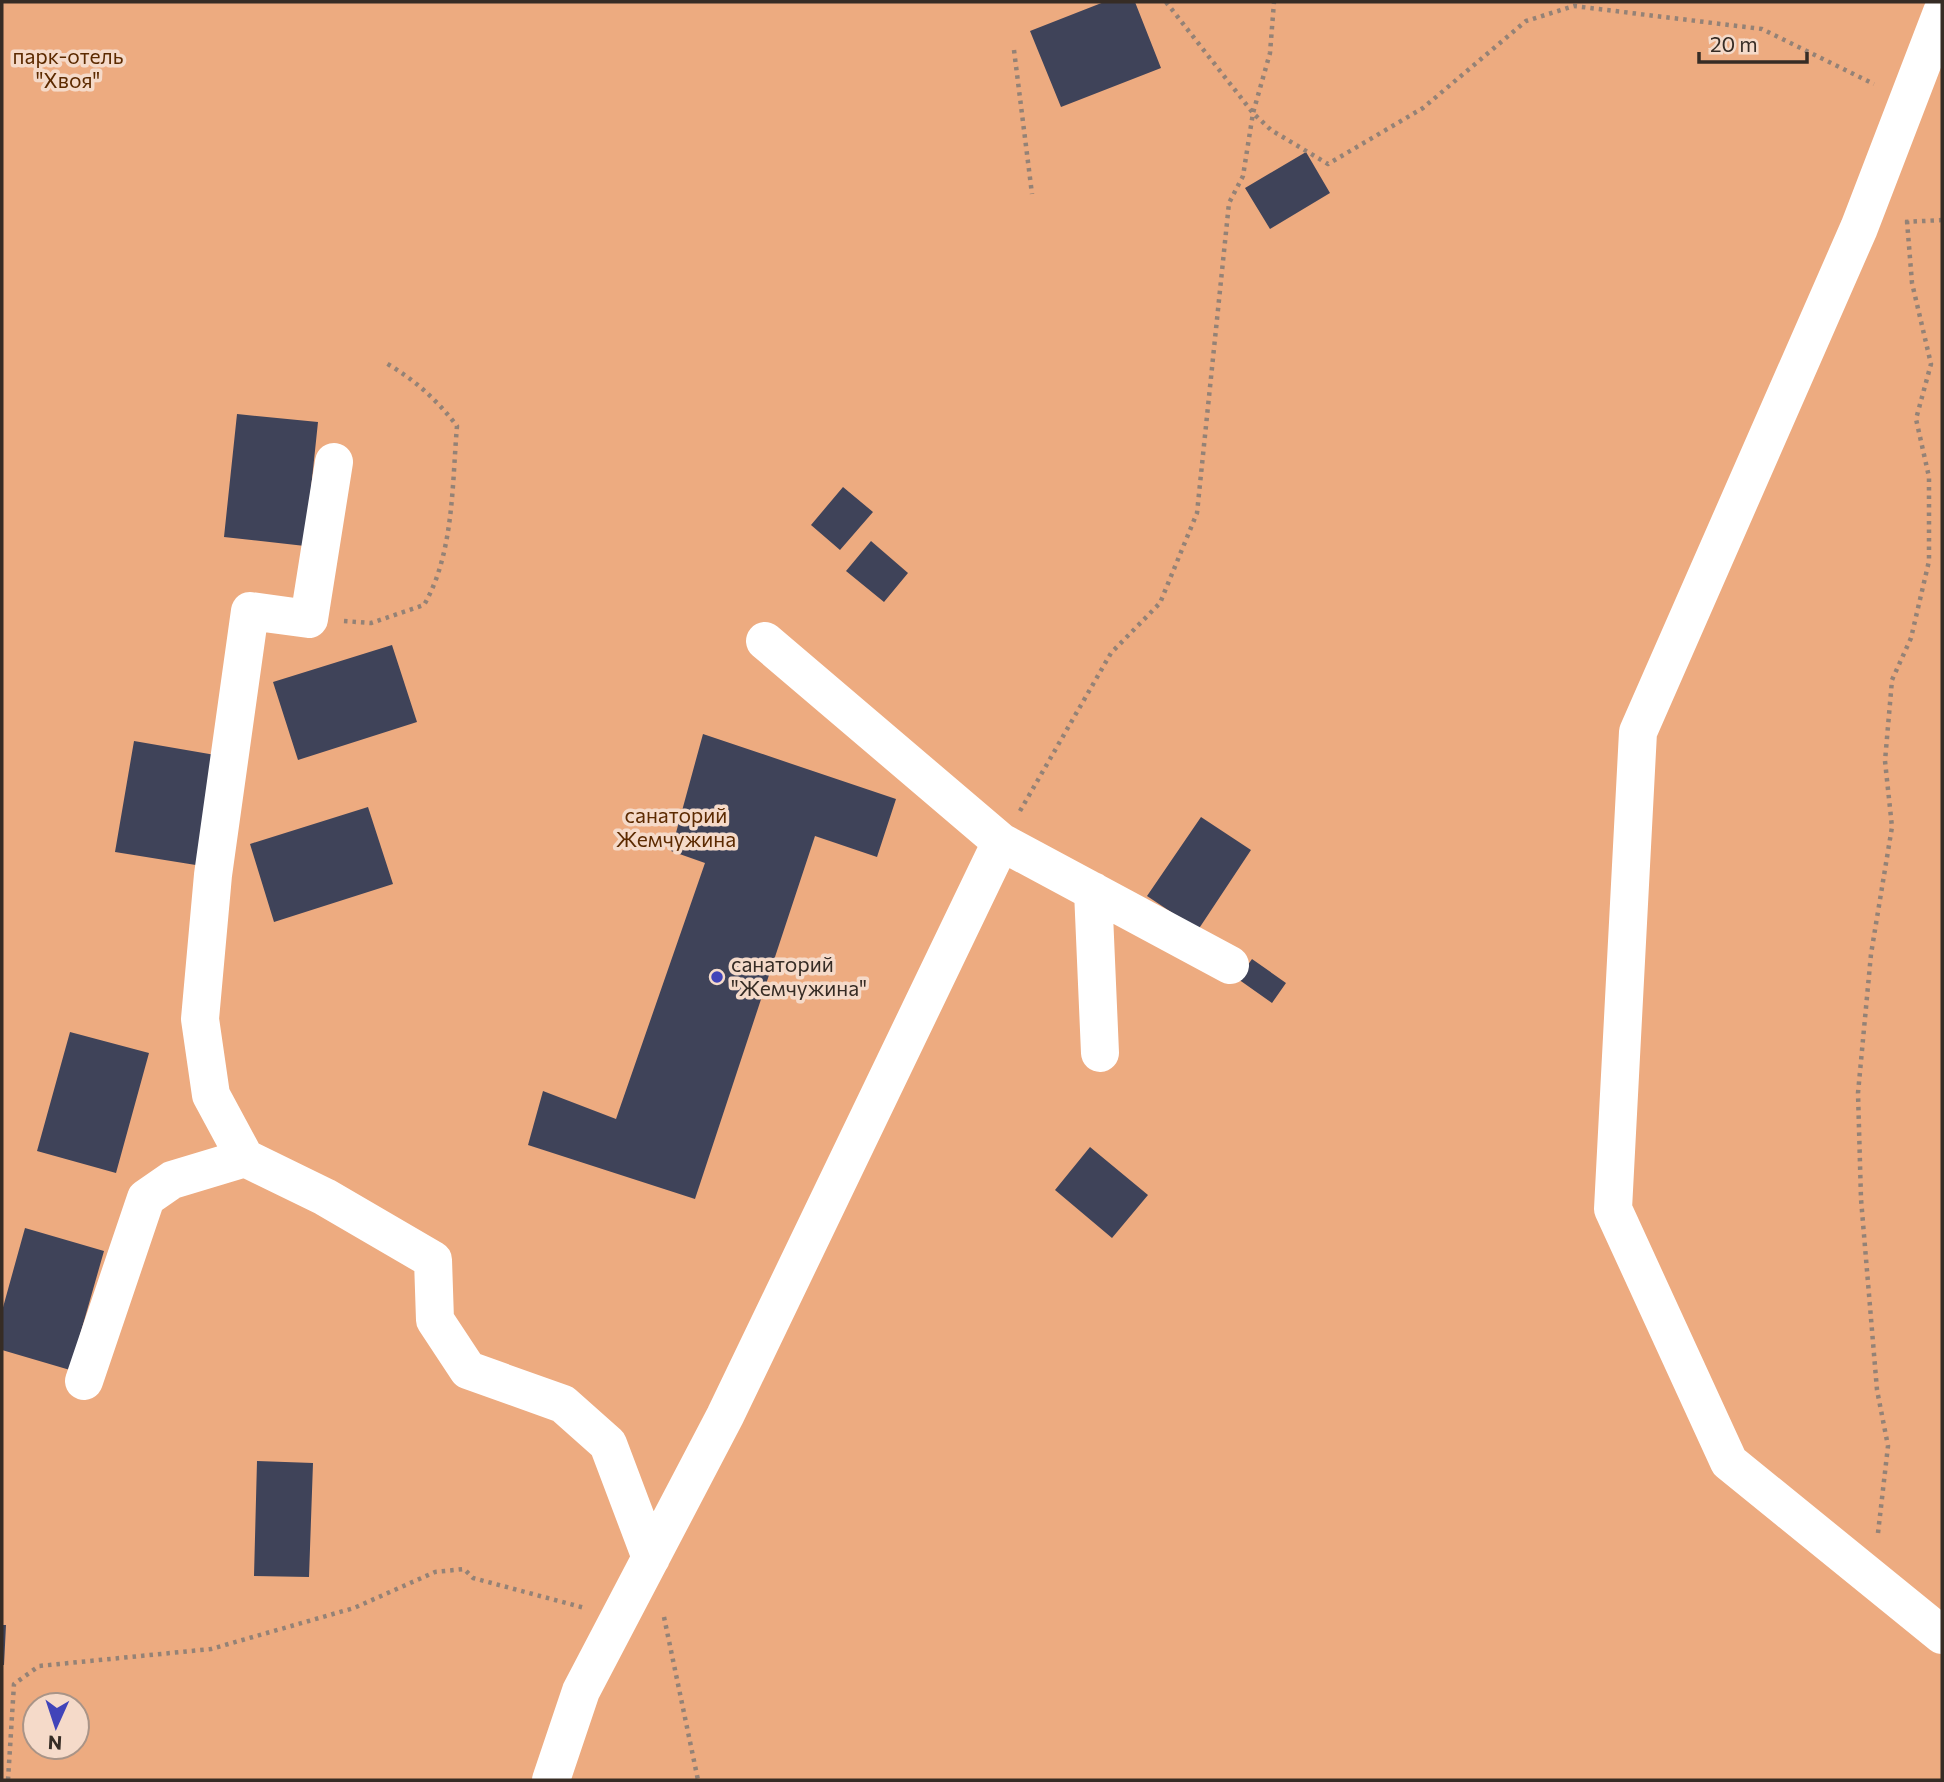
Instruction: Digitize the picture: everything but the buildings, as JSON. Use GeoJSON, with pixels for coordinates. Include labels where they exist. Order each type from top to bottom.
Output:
{"type":"FeatureCollection","features":[{"type":"Feature","properties":{"kind":"street"},"geometry":{"type":"LineString","coordinates":[[1942,12],[1859,228],[1638,732],[1613,1209],[1729,1462],[1942,1635]]}},
{"type":"Feature","properties":{"kind":"street"},"geometry":{"type":"LineString","coordinates":[[334,462],[309,619],[250,611],[213,875],[200,1019],[211,1095],[245,1158],[325,1197],[433,1260],[435,1320],[468,1370],[563,1404],[608,1444],[651,1558]]}},
{"type":"Feature","properties":{"kind":"street"},"geometry":{"type":"LineString","coordinates":[[765,641],[1001,842],[1230,965]]}},
{"type":"Feature","properties":{"kind":"street"},"geometry":{"type":"LineString","coordinates":[[551,1780],[581,1691],[725,1416],[1001,842]]}},
{"type":"Feature","properties":{"kind":"street"},"geometry":{"type":"LineString","coordinates":[[1093,891],[1100,1052]]}},
{"type":"Feature","properties":{"kind":"street"},"geometry":{"type":"LineString","coordinates":[[84,1381],[146,1198],[173,1180],[245,1158]]}},
{"type":"Feature","properties":{"kind":"path"},"geometry":{"type":"LineString","coordinates":[[1166,2],[1254,113],[1271,130],[1328,164],[1423,108],[1526,21],[1574,6],[1762,29],[1909,102]]}},
{"type":"Feature","properties":{"kind":"path"},"geometry":{"type":"LineString","coordinates":[[1001,842],[1111,653],[1160,603],[1197,513],[1229,203],[1243,176],[1254,113],[1270,53],[1274,2]]}},
{"type":"Feature","properties":{"kind":"path"},"geometry":{"type":"LineString","coordinates":[[1014,50],[1032,194]]}},
{"type":"Feature","properties":{"kind":"path"},"geometry":{"type":"LineString","coordinates":[[1878,1583],[1878,1516],[1888,1446],[1877,1390],[1861,1199],[1858,1093],[1871,954],[1892,827],[1885,761],[1892,680],[1911,638],[1929,561],[1929,477],[1916,419],[1931,364],[1912,283],[1907,221]]}},
{"type":"Feature","properties":{"kind":"path"},"geometry":{"type":"LineString","coordinates":[[309,619],[371,623],[425,605],[439,579],[451,502],[457,426],[420,386],[386,363]]}},
{"type":"Feature","properties":{"kind":"path"},"geometry":{"type":"LineString","coordinates":[[8,1780],[14,1684],[39,1667],[211,1648],[354,1608],[436,1572],[464,1569],[473,1578],[620,1616]]}},
{"type":"Feature","properties":{"kind":"path"},"geometry":{"type":"LineString","coordinates":[[662,1612],[698,1780]]}},
{"type":"Feature","properties":{"kind":"green space"},"geometry":{"type":"Polygon","coordinates":[[[2,2],[1942,2],[1942,1780],[2,1780],[2,2]]]}},
{"type":"Feature","properties":{"kind":"place","name":"санаторий \"Жемчужина\""},"geometry":{"type":"Point","coordinates":[717,977]}},
{"type":"Feature","properties":{"kind":"park label","name":"парк-отель \"Хвоя\""},"geometry":{"type":"Point","coordinates":[68,69]}},
{"type":"Feature","properties":{"kind":"park label","name":"санаторий Жемчужина"},"geometry":{"type":"Point","coordinates":[676,828]}}]}
